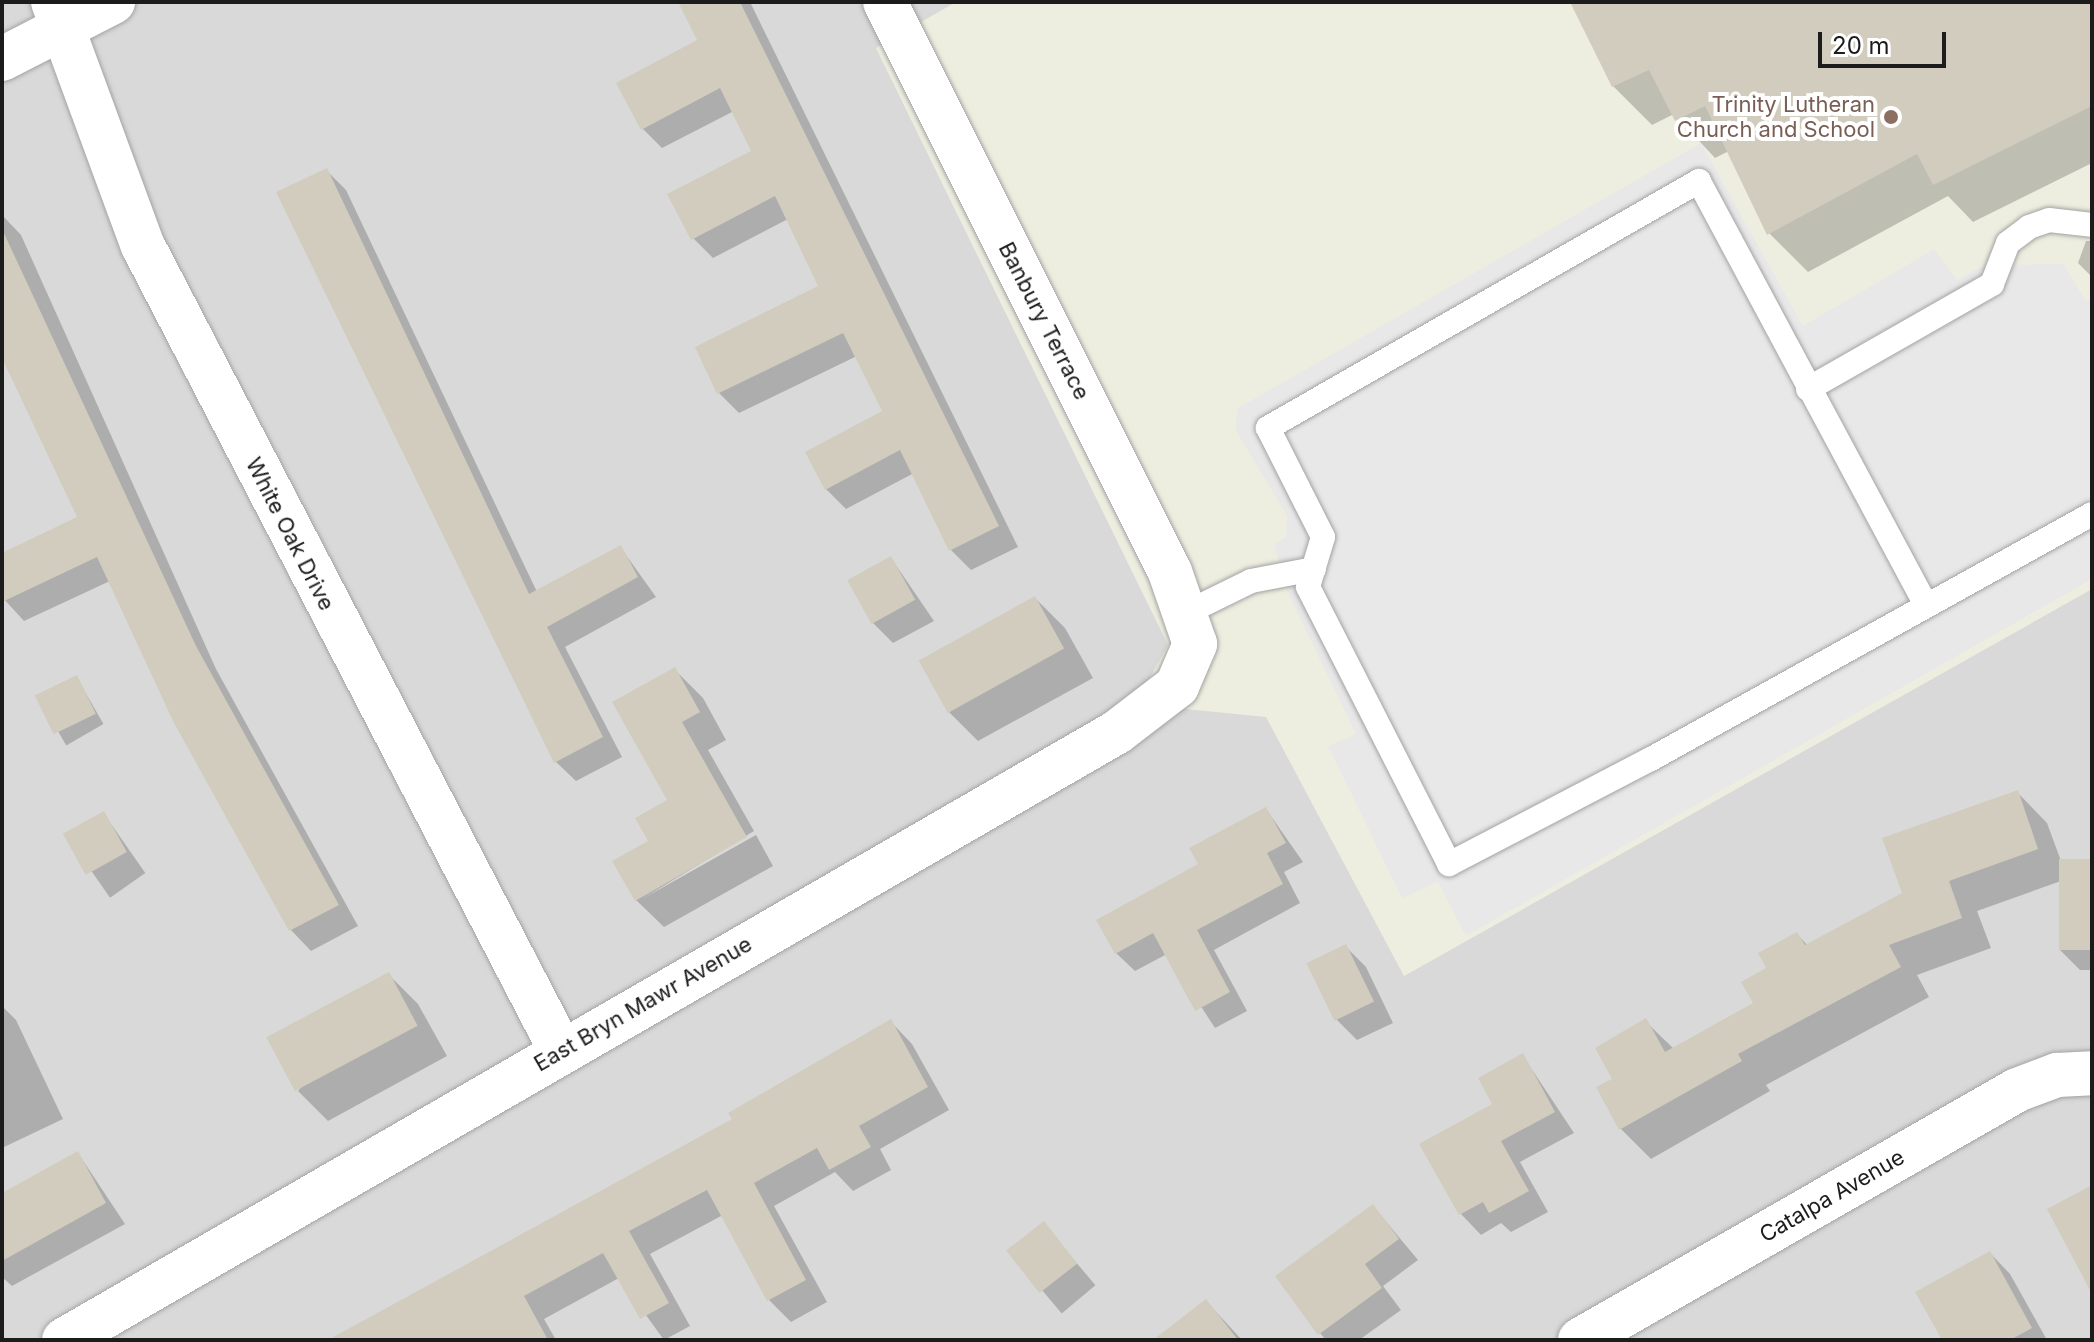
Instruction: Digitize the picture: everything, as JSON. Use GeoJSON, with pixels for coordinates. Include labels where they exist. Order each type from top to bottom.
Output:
{"type":"FeatureCollection","features":[{"type":"Feature","properties":{"kind":"street"},"geometry":{"type":"LineString","coordinates":[[2,59],[59,15],[113,2]]}},
{"type":"Feature","properties":{"kind":"street","name":"Banbury Terrace"},"geometry":{"type":"LineString","coordinates":[[885,2],[1191,628]]}},
{"type":"Feature","properties":{"kind":"street","name":"White Oak Drive"},"geometry":{"type":"LineString","coordinates":[[59,15],[143,246],[561,1051]]}},
{"type":"Feature","properties":{"kind":"street","name":"East Bryn Mawr Avenue"},"geometry":{"type":"LineString","coordinates":[[64,1340],[1117,732],[1177,686],[1191,628]]}},
{"type":"Feature","properties":{"kind":"street","name":"Catalpa Avenue"},"geometry":{"type":"LineString","coordinates":[[1580,1340],[2017,1090],[2057,1075],[2092,1073]]}},
{"type":"Feature","properties":{"kind":"lane"},"geometry":{"type":"LineString","coordinates":[[1926,605],[1699,181],[1268,428],[1323,537],[1308,587],[1449,864],[1926,605],[2092,514]]}},
{"type":"Feature","properties":{"kind":"lane"},"geometry":{"type":"LineString","coordinates":[[1808,389],[1992,284],[2008,243],[2029,227],[2049,220],[2092,225]]}},
{"type":"Feature","properties":{"kind":"lane"},"geometry":{"type":"LineString","coordinates":[[1191,628],[1251,581],[1314,569]]}},
{"type":"Feature","properties":{"kind":"shaded area"},"geometry":{"type":"Polygon","coordinates":[[[2,2],[956,2],[876,48],[1168,645],[1135,704],[1266,717],[1404,976],[2092,589],[2092,1340],[2,1340],[2,2]]]}},
{"type":"Feature","properties":{"kind":"shaded area"},"geometry":{"type":"Polygon","coordinates":[[[1701,143],[1803,326],[1934,249],[1957,280],[1985,265],[2064,264],[2085,300],[2092,298],[2092,579],[1466,936],[1438,882],[1402,898],[1328,746],[1356,734],[1289,596],[1274,545],[1286,536],[1287,516],[1235,429],[1238,408],[1701,143]]]}},
{"type":"Feature","properties":{"kind":"building"},"geometry":{"type":"Polygon","coordinates":[[[678,2],[740,2],[999,526],[949,551],[900,450],[825,490],[805,452],[882,411],[843,333],[717,394],[695,347],[818,286],[775,196],[691,240],[667,194],[751,151],[720,88],[641,130],[616,83],[697,40],[678,2]]]}},
{"type":"Feature","properties":{"kind":"building","name":"Trinity Lutheran Church and School"},"geometry":{"type":"Polygon","coordinates":[[[1570,2],[2092,2],[2092,106],[1933,185],[1917,154],[1767,235],[1705,106],[1675,121],[1649,70],[1612,87],[1570,2]]]}},
{"type":"Feature","properties":{"kind":"building"},"geometry":{"type":"Polygon","coordinates":[[[327,168],[529,594],[621,545],[638,577],[547,627],[603,737],[554,763],[276,192],[327,168]]]}},
{"type":"Feature","properties":{"kind":"building"},"geometry":{"type":"Polygon","coordinates":[[[2,229],[196,646],[339,905],[289,931],[173,721],[97,557],[2,602],[2,553],[77,517],[2,358],[2,229]]]}},
{"type":"Feature","properties":{"kind":"building"},"geometry":{"type":"Polygon","coordinates":[[[891,556],[915,600],[872,624],[847,580],[891,556]]]}},
{"type":"Feature","properties":{"kind":"building"},"geometry":{"type":"Polygon","coordinates":[[[1035,596],[1064,648],[948,713],[919,660],[1035,596]]]}},
{"type":"Feature","properties":{"kind":"building"},"geometry":{"type":"Polygon","coordinates":[[[675,667],[700,712],[682,722],[747,837],[635,901],[612,861],[648,841],[635,818],[667,800],[612,702],[675,667]]]}},
{"type":"Feature","properties":{"kind":"building"},"geometry":{"type":"Polygon","coordinates":[[[77,675],[96,714],[54,734],[35,696],[77,675]]]}},
{"type":"Feature","properties":{"kind":"building"},"geometry":{"type":"Polygon","coordinates":[[[2018,790],[2038,849],[1949,881],[1962,918],[1889,945],[1901,967],[1738,1054],[1742,1061],[1619,1130],[1596,1087],[1612,1079],[1595,1048],[1646,1018],[1665,1052],[1753,1003],[1741,982],[1766,968],[1758,953],[1797,932],[1805,945],[1902,893],[1882,838],[2018,790]]]}},
{"type":"Feature","properties":{"kind":"building"},"geometry":{"type":"Polygon","coordinates":[[[1266,807],[1286,843],[1267,853],[1283,884],[1197,930],[1230,992],[1195,1011],[1153,933],[1115,954],[1096,920],[1198,864],[1189,848],[1266,807]]]}},
{"type":"Feature","properties":{"kind":"building"},"geometry":{"type":"Polygon","coordinates":[[[104,811],[127,852],[86,875],[63,834],[104,811]]]}},
{"type":"Feature","properties":{"kind":"building"},"geometry":{"type":"Polygon","coordinates":[[[2059,859],[2092,859],[2092,950],[2059,950],[2059,859]]]}},
{"type":"Feature","properties":{"kind":"building"},"geometry":{"type":"Polygon","coordinates":[[[1346,944],[1374,1002],[1335,1021],[1306,963],[1346,944]]]}},
{"type":"Feature","properties":{"kind":"building"},"geometry":{"type":"Polygon","coordinates":[[[389,972],[418,1026],[295,1091],[266,1037],[389,972]]]}},
{"type":"Feature","properties":{"kind":"building"},"geometry":{"type":"Polygon","coordinates":[[[891,1019],[928,1087],[859,1126],[871,1147],[829,1170],[817,1148],[754,1183],[806,1280],[767,1301],[707,1190],[629,1231],[669,1303],[640,1319],[603,1253],[524,1296],[548,1340],[328,1340],[732,1119],[728,1113],[891,1019]]]}},
{"type":"Feature","properties":{"kind":"building"},"geometry":{"type":"Polygon","coordinates":[[[1523,1053],[1555,1112],[1501,1141],[1529,1191],[1489,1213],[1483,1202],[1459,1215],[1419,1144],[1492,1104],[1478,1078],[1523,1053]]]}},
{"type":"Feature","properties":{"kind":"building"},"geometry":{"type":"Polygon","coordinates":[[[78,1151],[106,1203],[2,1261],[2,1193],[78,1151]]]}},
{"type":"Feature","properties":{"kind":"building"},"geometry":{"type":"Polygon","coordinates":[[[2092,1185],[2092,1294],[2047,1209],[2092,1185]]]}},
{"type":"Feature","properties":{"kind":"building"},"geometry":{"type":"Polygon","coordinates":[[[1373,1204],[1399,1239],[1365,1264],[1382,1288],[1318,1335],[1275,1276],[1373,1204]]]}},
{"type":"Feature","properties":{"kind":"building"},"geometry":{"type":"Polygon","coordinates":[[[1044,1221],[1077,1264],[1039,1293],[1006,1251],[1044,1221]]]}},
{"type":"Feature","properties":{"kind":"building"},"geometry":{"type":"Polygon","coordinates":[[[1990,1251],[2032,1328],[2010,1340],[1942,1340],[1915,1292],[1990,1251]]]}},
{"type":"Feature","properties":{"kind":"building"},"geometry":{"type":"Polygon","coordinates":[[[1206,1299],[1238,1340],[1153,1340],[1206,1299]]]}},
{"type":"Feature","properties":{"kind":"place","name":"Trinity Lutheran Church and School"},"geometry":{"type":"Point","coordinates":[1891,117]}}]}
